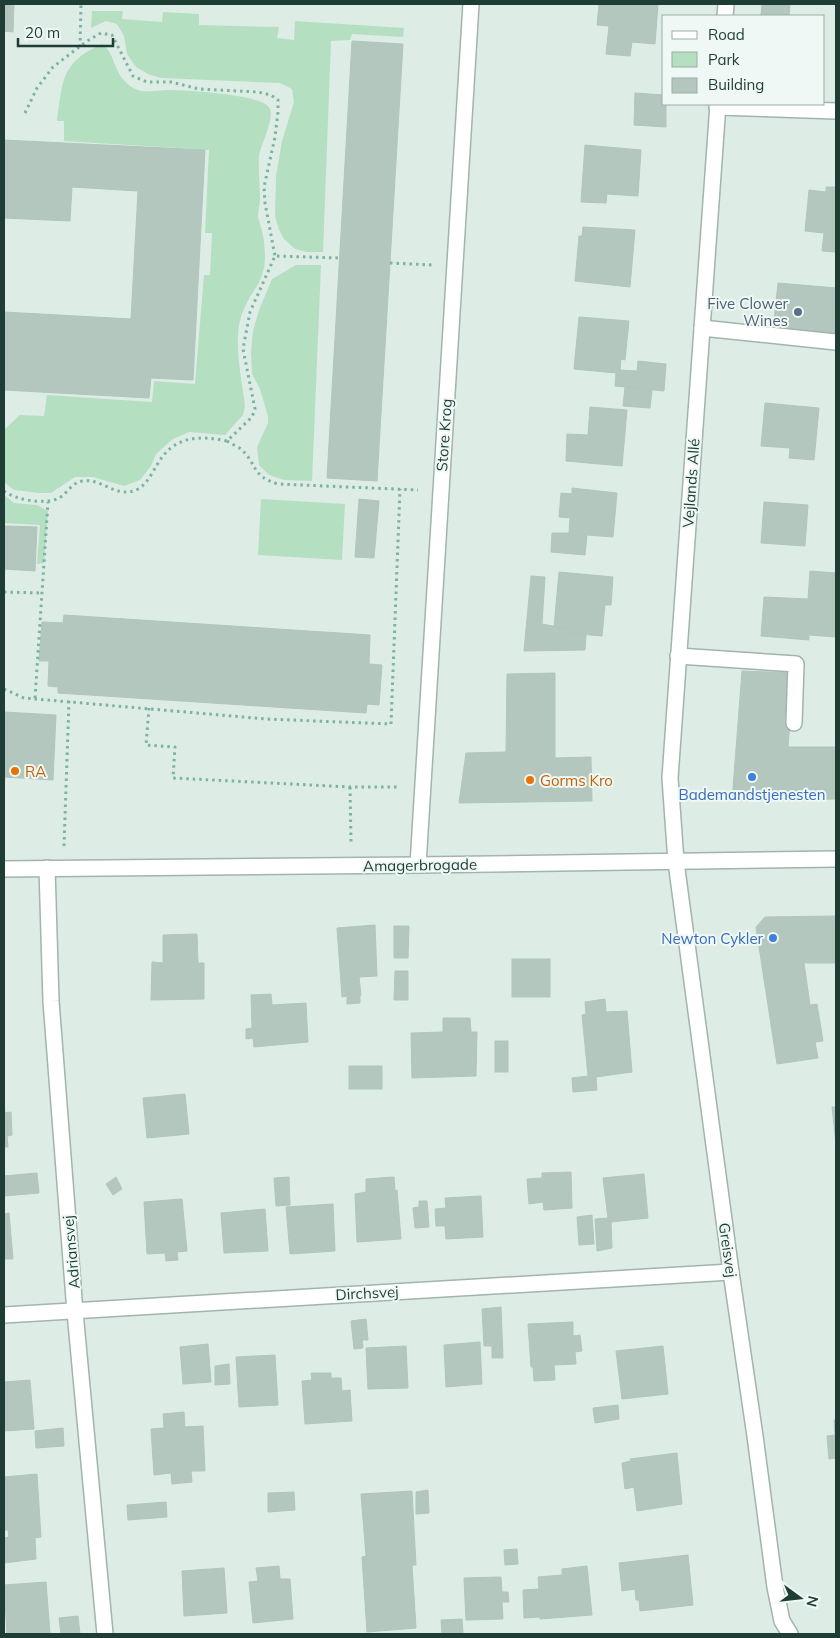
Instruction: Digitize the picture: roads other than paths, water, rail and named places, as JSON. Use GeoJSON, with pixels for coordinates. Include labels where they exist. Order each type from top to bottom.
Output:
{"type":"FeatureCollection","features":[{"type":"Feature","properties":{"kind":"street","name":"Store Krog"},"geometry":{"type":"LineString","coordinates":[[418,865],[471,4]]}},
{"type":"Feature","properties":{"kind":"street"},"geometry":{"type":"LineString","coordinates":[[717,105],[836,111]]}},
{"type":"Feature","properties":{"kind":"street","name":"Vejlands Allé"},"geometry":{"type":"LineString","coordinates":[[676,862],[670,778],[717,105]]}},
{"type":"Feature","properties":{"kind":"street"},"geometry":{"type":"LineString","coordinates":[[702,328],[836,342]]}},
{"type":"Feature","properties":{"kind":"street"},"geometry":{"type":"LineString","coordinates":[[678,656],[796,664],[794,723]]}},
{"type":"Feature","properties":{"kind":"street","name":"Amagerbrogade"},"geometry":{"type":"LineString","coordinates":[[4,868],[350,866],[836,859]]}},
{"type":"Feature","properties":{"kind":"street","name":"Greisvej"},"geometry":{"type":"LineString","coordinates":[[676,862],[774,1587],[782,1621],[790,1634]]}},
{"type":"Feature","properties":{"kind":"street","name":"Adriansvej"},"geometry":{"type":"LineString","coordinates":[[47,868],[51,1000],[76,1312],[105,1634]]}},
{"type":"Feature","properties":{"kind":"street","name":"Dirchsvej"},"geometry":{"type":"LineString","coordinates":[[4,1315],[731,1272]]}},
{"type":"Feature","properties":{"kind":"place","name":"Five Clower Wines"},"geometry":{"type":"Point","coordinates":[798,312]}},
{"type":"Feature","properties":{"kind":"place","name":"RA"},"geometry":{"type":"Point","coordinates":[15,771]}},
{"type":"Feature","properties":{"kind":"place","name":"Bademandstjenesten"},"geometry":{"type":"Point","coordinates":[752,777]}},
{"type":"Feature","properties":{"kind":"place","name":"Gorms Kro"},"geometry":{"type":"Point","coordinates":[530,780]}},
{"type":"Feature","properties":{"kind":"place","name":"Newton Cykler"},"geometry":{"type":"Point","coordinates":[773,938]}}]}
